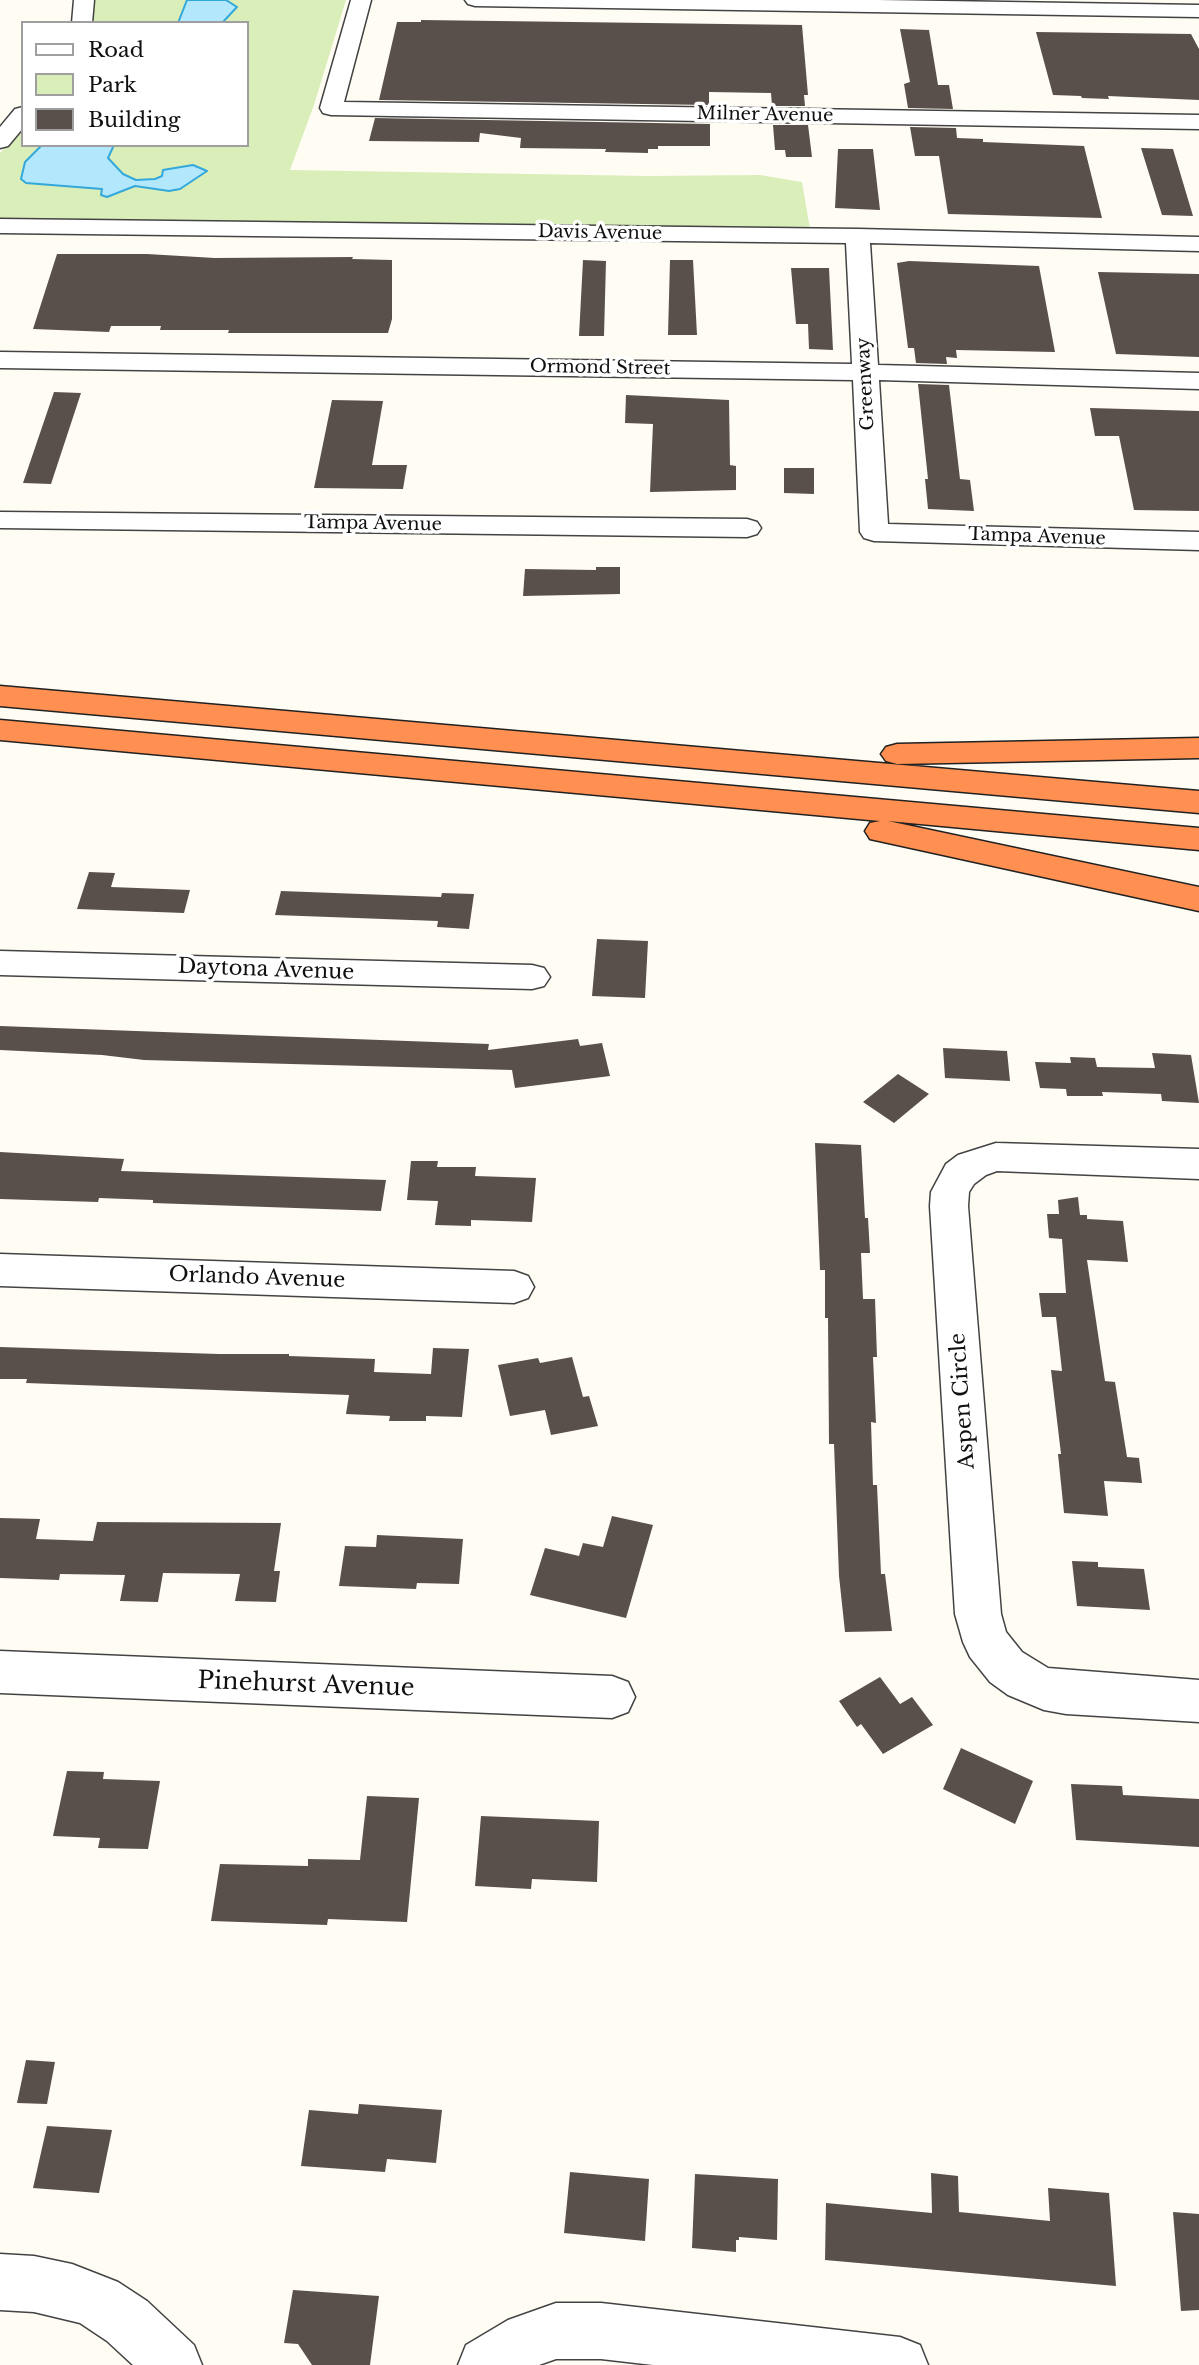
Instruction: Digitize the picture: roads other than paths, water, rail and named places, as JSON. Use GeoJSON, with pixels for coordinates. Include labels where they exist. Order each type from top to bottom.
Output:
{"type":"FeatureCollection","features":[{"type":"Feature","properties":{"kind":"highway"},"geometry":{"type":"LineString","coordinates":[[0,696],[1199,802]]}},
{"type":"Feature","properties":{"kind":"highway"},"geometry":{"type":"LineString","coordinates":[[0,730],[1199,839]]}},
{"type":"Feature","properties":{"kind":"highway"},"geometry":{"type":"LineString","coordinates":[[516,742],[870,754],[1199,748]]}},
{"type":"Feature","properties":{"kind":"highway"},"geometry":{"type":"LineString","coordinates":[[565,782],[827,821],[1199,899]]}},
{"type":"Feature","properties":{"kind":"street"},"geometry":{"type":"LineString","coordinates":[[82,21],[84,0]]}},
{"type":"Feature","properties":{"kind":"street","name":"Milner Avenue"},"geometry":{"type":"LineString","coordinates":[[361,0],[331,107],[1199,122]]}},
{"type":"Feature","properties":{"kind":"street"},"geometry":{"type":"LineString","coordinates":[[475,0],[1199,11]]}},
{"type":"Feature","properties":{"kind":"street"},"geometry":{"type":"LineString","coordinates":[[0,141],[21,116]]}},
{"type":"Feature","properties":{"kind":"street","name":"Davis Avenue"},"geometry":{"type":"LineString","coordinates":[[0,226],[858,236],[1199,244]]}},
{"type":"Feature","properties":{"kind":"street","name":"Greenway"},"geometry":{"type":"LineString","coordinates":[[858,236],[874,531]]}},
{"type":"Feature","properties":{"kind":"street","name":"Ormond Street"},"geometry":{"type":"LineString","coordinates":[[0,360],[865,372],[1199,381]]}},
{"type":"Feature","properties":{"kind":"street","name":"Tampa Avenue"},"geometry":{"type":"LineString","coordinates":[[0,520],[747,528]]}},
{"type":"Feature","properties":{"kind":"street","name":"Tampa Avenue"},"geometry":{"type":"LineString","coordinates":[[874,531],[1199,541]]}},
{"type":"Feature","properties":{"kind":"street","name":"Daytona Avenue"},"geometry":{"type":"LineString","coordinates":[[0,963],[532,977]]}},
{"type":"Feature","properties":{"kind":"street","name":"Aspen Circle"},"geometry":{"type":"LineString","coordinates":[[1199,1164],[996,1157],[972,1165],[960,1174],[948,1199],[978,1614],[986,1642],[1006,1667],[1024,1680],[1044,1689],[1066,1693],[1199,1701]]}},
{"type":"Feature","properties":{"kind":"street","name":"Orlando Avenue"},"geometry":{"type":"LineString","coordinates":[[0,1270],[514,1287]]}},
{"type":"Feature","properties":{"kind":"street","name":"Pinehurst Avenue"},"geometry":{"type":"LineString","coordinates":[[0,1672],[612,1697]]}},
{"type":"Feature","properties":{"kind":"street"},"geometry":{"type":"LineString","coordinates":[[17,2283],[72,2292],[114,2311],[143,2333],[174,2365]]}},
{"type":"Feature","properties":{"kind":"street"},"geometry":{"type":"LineString","coordinates":[[498,2357],[540,2335],[556,2331],[601,2331],[900,2365]]}},
{"type":"Feature","properties":{"kind":"water"},"geometry":{"type":"Polygon","coordinates":[[[187,0],[226,0],[237,7],[224,21],[179,21],[187,0]]]}},
{"type":"Feature","properties":{"kind":"water"},"geometry":{"type":"Polygon","coordinates":[[[40,147],[113,147],[108,158],[123,174],[136,180],[155,179],[162,176],[163,170],[193,165],[207,171],[180,189],[169,191],[135,186],[107,197],[101,195],[102,189],[26,183],[21,179],[25,162],[40,147]]]}}]}
